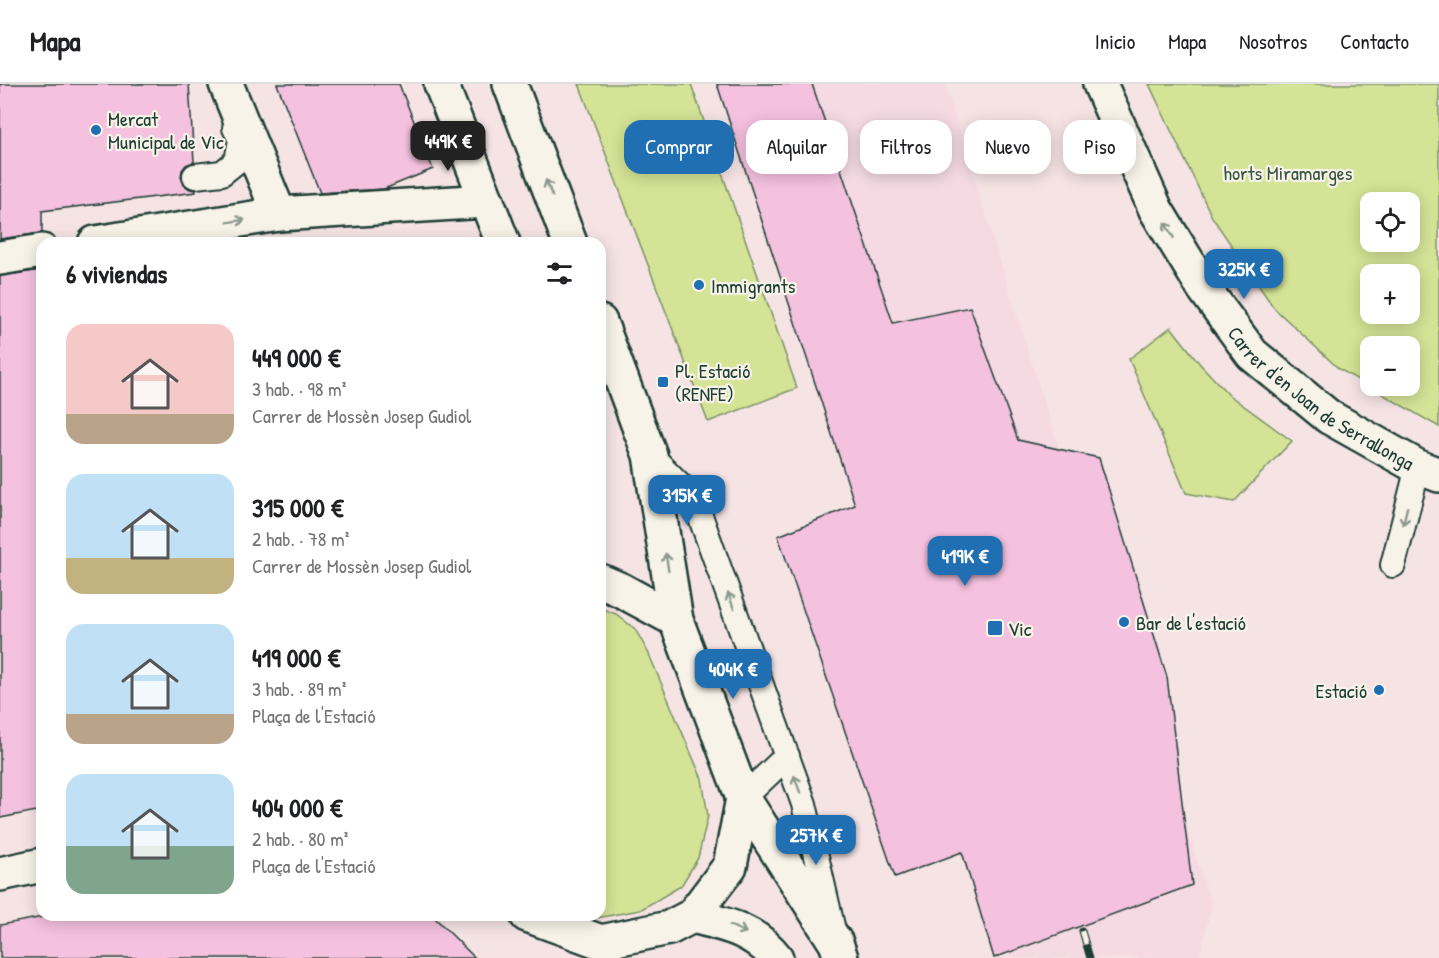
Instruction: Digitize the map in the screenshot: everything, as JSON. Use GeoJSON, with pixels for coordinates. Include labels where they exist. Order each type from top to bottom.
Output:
{"type":"FeatureCollection","features":[{"type":"Feature","properties":{"kind":"street"},"geometry":{"type":"LineString","coordinates":[[226,84],[279,214]]}},
{"type":"Feature","properties":{"kind":"street"},"geometry":{"type":"LineString","coordinates":[[441,84],[500,237]]}},
{"type":"Feature","properties":{"kind":"street"},"geometry":{"type":"LineString","coordinates":[[510,84],[568,237]]}},
{"type":"Feature","properties":{"kind":"street","name":"Carrer d'en Joan de Serrallonga"},"geometry":{"type":"LineString","coordinates":[[1100,84],[1156,210],[1203,287],[1252,354],[1329,417],[1429,471]]}},
{"type":"Feature","properties":{"kind":"street"},"geometry":{"type":"LineString","coordinates":[[133,237],[279,214],[487,201]]}},
{"type":"Feature","properties":{"kind":"street"},"geometry":{"type":"LineString","coordinates":[[0,258],[36,253]]}},
{"type":"Feature","properties":{"kind":"street"},"geometry":{"type":"LineString","coordinates":[[606,338],[645,442],[676,620],[743,798],[839,951]]}},
{"type":"Feature","properties":{"kind":"street"},"geometry":{"type":"LineString","coordinates":[[606,584],[676,620]]}},
{"type":"Feature","properties":{"kind":"street"},"geometry":{"type":"LineString","coordinates":[[544,921],[601,942],[669,928],[692,916],[730,866],[743,798]]}},
{"type":"Feature","properties":{"kind":"street"},"geometry":{"type":"LineString","coordinates":[[0,874],[36,866]]}},
{"type":"Feature","properties":{"kind":"street"},"geometry":{"type":"LineString","coordinates":[[692,916],[725,924],[747,933],[766,946],[776,958]]}},
{"type":"Feature","properties":{"kind":"lane"},"geometry":{"type":"LineString","coordinates":[[195,176],[222,172],[237,161],[241,140],[217,84]]}},
{"type":"Feature","properties":{"kind":"lane"},"geometry":{"type":"LineString","coordinates":[[645,442],[694,499],[804,804],[839,951]]}},
{"type":"Feature","properties":{"kind":"lane"},"geometry":{"type":"LineString","coordinates":[[1393,565],[1429,471]]}},
{"type":"Feature","properties":{"kind":"lane"},"geometry":{"type":"LineString","coordinates":[[743,798],[787,756]]}},
{"type":"Feature","properties":{"kind":"shaded area"},"geometry":{"type":"Polygon","coordinates":[[[722,84],[945,84],[964,145],[964,174],[973,174],[1045,405],[1212,905],[1199,958],[1010,958],[752,174],[848,174],[848,120],[746,120],[746,157],[722,84]]]}},
{"type":"Feature","properties":{"kind":"green space"},"geometry":{"type":"Polygon","coordinates":[[[579,84],[691,84],[704,120],[624,120],[624,174],[722,174],[797,388],[708,422],[579,84]]]}},
{"type":"Feature","properties":{"kind":"green space","name":"horts Miramarges"},"geometry":{"type":"Polygon","coordinates":[[[1149,84],[1439,84],[1439,427],[1386,396],[1420,396],[1420,336],[1360,336],[1360,381],[1339,369],[1274,308],[1212,217],[1149,84]]]}},
{"type":"Feature","properties":{"kind":"green space"},"geometry":{"type":"Polygon","coordinates":[[[1171,327],[1200,364],[1229,395],[1292,441],[1234,502],[1186,493],[1129,359],[1171,327]]]}},
{"type":"Feature","properties":{"kind":"green space"},"geometry":{"type":"Polygon","coordinates":[[[606,610],[616,614],[635,629],[648,652],[702,779],[708,816],[698,858],[681,886],[640,910],[606,916],[606,610]]]}},
{"type":"Feature","properties":{"kind":"building","name":"Mercat Municipal de Vic"},"geometry":{"type":"Polygon","coordinates":[[[0,84],[189,84],[194,162],[186,165],[181,177],[184,185],[196,192],[42,211],[42,233],[0,239],[0,84]]]}},
{"type":"Feature","properties":{"kind":"building"},"geometry":{"type":"Polygon","coordinates":[[[277,84],[399,84],[433,169],[384,189],[320,193],[277,84]]]}},
{"type":"Feature","properties":{"kind":"building"},"geometry":{"type":"Polygon","coordinates":[[[717,84],[812,84],[824,120],[746,120],[746,172],[734,136],[734,120],[729,120],[717,84]]]}},
{"type":"Feature","properties":{"kind":"building"},"geometry":{"type":"Polygon","coordinates":[[[747,174],[843,174],[893,323],[970,307],[1018,440],[1099,458],[1167,677],[1192,885],[994,958],[962,852],[895,877],[778,536],[855,505],[747,174]]]}},
{"type":"Feature","properties":{"kind":"building"},"geometry":{"type":"Polygon","coordinates":[[[36,271],[36,811],[0,818],[0,276],[36,271]]]}},
{"type":"Feature","properties":{"kind":"building"},"geometry":{"type":"Polygon","coordinates":[[[36,918],[36,921],[438,921],[475,958],[0,958],[0,925],[36,918]]]}},
{"type":"Feature","properties":{"kind":"railway"},"geometry":{"type":"LineString","coordinates":[[1082,931],[1090,958]]}},
{"type":"Feature","properties":{"kind":"place","name":"Mercat Municipal de Vic"},"geometry":{"type":"Point","coordinates":[96,130]}},
{"type":"Feature","properties":{"kind":"place","name":"Immigrants"},"geometry":{"type":"Point","coordinates":[699,285]}},
{"type":"Feature","properties":{"kind":"place","name":"Pl. Estació (RENFE)"},"geometry":{"type":"Point","coordinates":[663,382]}},
{"type":"Feature","properties":{"kind":"place","name":"Bar de l'estació"},"geometry":{"type":"Point","coordinates":[1124,622]}},
{"type":"Feature","properties":{"kind":"place","name":"Vic"},"geometry":{"type":"Point","coordinates":[995,628]}},
{"type":"Feature","properties":{"kind":"place","name":"Estació"},"geometry":{"type":"Point","coordinates":[1379,690]}}]}
